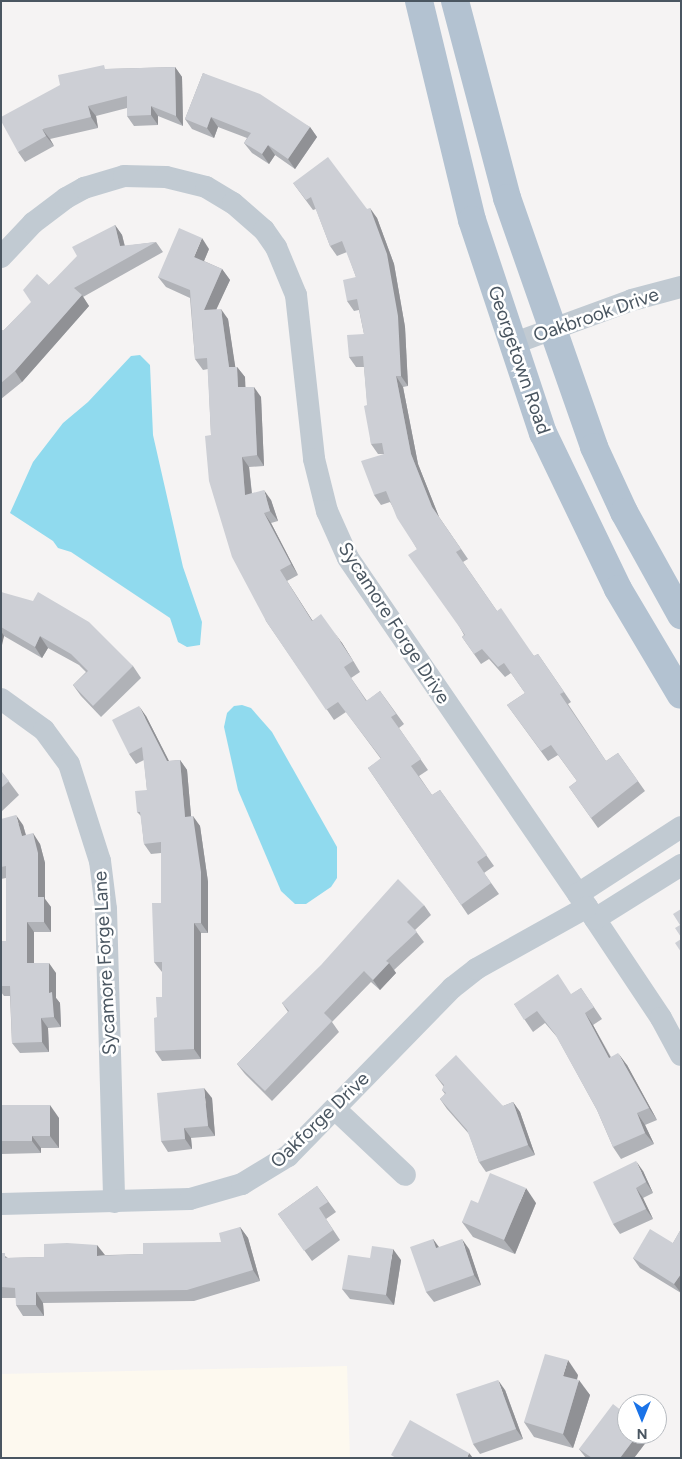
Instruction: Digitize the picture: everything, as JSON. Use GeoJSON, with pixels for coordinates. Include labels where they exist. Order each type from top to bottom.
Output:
{"type":"FeatureCollection","features":[{"type":"Feature","properties":{"kind":"main road","name":"Georgetown Road"},"geometry":{"type":"LineString","coordinates":[[419,1],[472,220],[512,344],[544,433],[618,589],[681,696]]}},
{"type":"Feature","properties":{"kind":"main road"},"geometry":{"type":"LineString","coordinates":[[455,1],[507,198],[594,447],[624,512],[681,615]]}},
{"type":"Feature","properties":{"kind":"street","name":"Sycamore Forge Drive"},"geometry":{"type":"LineString","coordinates":[[1,257],[33,223],[66,198],[84,188],[124,176],[166,177],[206,187],[233,203],[264,230],[276,247],[296,295],[314,459],[327,510],[339,539],[358,575],[587,907],[661,1018],[681,1055]]}},
{"type":"Feature","properties":{"kind":"street","name":"Oakbrook Drive"},"geometry":{"type":"LineString","coordinates":[[512,344],[632,300],[681,287]]}},
{"type":"Feature","properties":{"kind":"street","name":"Sycamore Forge Lane"},"geometry":{"type":"LineString","coordinates":[[1,699],[44,730],[69,764],[100,861],[106,909],[114,1202]]}},
{"type":"Feature","properties":{"kind":"street"},"geometry":{"type":"LineString","coordinates":[[587,907],[681,827]]}},
{"type":"Feature","properties":{"kind":"street","name":"Oakforge Drive"},"geometry":{"type":"LineString","coordinates":[[1,1204],[190,1199],[242,1184],[288,1156],[452,988],[476,969],[587,907],[681,865]]}},
{"type":"Feature","properties":{"kind":"street"},"geometry":{"type":"LineString","coordinates":[[335,1109],[406,1175]]}},
{"type":"Feature","properties":{"kind":"shaded area"},"geometry":{"type":"Polygon","coordinates":[[[347,1366],[350,1458],[1,1458],[1,1374],[347,1366]]]}},
{"type":"Feature","properties":{"kind":"water"},"geometry":{"type":"Polygon","coordinates":[[[140,355],[150,365],[153,435],[183,567],[202,622],[200,645],[187,647],[178,642],[170,618],[71,552],[58,548],[53,541],[10,513],[33,462],[63,423],[88,402],[131,356],[140,355]]]}},
{"type":"Feature","properties":{"kind":"water"},"geometry":{"type":"Polygon","coordinates":[[[242,705],[251,708],[272,732],[337,847],[337,878],[331,887],[306,904],[295,904],[281,891],[238,790],[224,727],[227,713],[234,706],[242,705]]]}},
{"type":"Feature","properties":{"kind":"building"},"geometry":{"type":"Polygon","coordinates":[[[104,65],[105,69],[175,67],[176,116],[151,106],[151,115],[127,116],[127,96],[88,106],[91,117],[42,129],[46,136],[18,152],[1,121],[1,117],[60,85],[58,75],[104,65]]]}},
{"type":"Feature","properties":{"kind":"building"},"geometry":{"type":"Polygon","coordinates":[[[203,73],[260,94],[310,127],[288,159],[268,145],[262,154],[244,143],[251,133],[211,117],[207,128],[185,119],[203,73]]]}},
{"type":"Feature","properties":{"kind":"building"},"geometry":{"type":"Polygon","coordinates":[[[328,157],[367,209],[370,208],[387,254],[398,316],[401,376],[396,376],[411,454],[432,507],[461,549],[456,552],[497,611],[501,608],[534,656],[538,654],[564,692],[560,694],[606,761],[618,753],[638,781],[591,818],[569,787],[577,781],[551,745],[541,751],[507,705],[525,693],[504,663],[498,667],[482,649],[474,654],[462,637],[465,635],[408,555],[417,549],[397,518],[386,491],[374,495],[361,461],[384,454],[382,443],[371,444],[364,406],[367,405],[363,356],[349,357],[347,335],[364,334],[357,299],[347,301],[343,280],[356,277],[342,241],[330,246],[311,197],[306,200],[293,183],[328,157]]]}},
{"type":"Feature","properties":{"kind":"building"},"geometry":{"type":"Polygon","coordinates":[[[115,225],[120,246],[156,242],[74,288],[82,295],[15,371],[1,383],[1,329],[3,331],[31,302],[23,290],[37,274],[49,285],[77,256],[72,247],[115,225]]]}},
{"type":"Feature","properties":{"kind":"building"},"geometry":{"type":"Polygon","coordinates":[[[179,228],[202,238],[194,257],[222,269],[204,310],[221,309],[229,367],[237,367],[238,387],[254,387],[257,455],[242,457],[245,495],[264,490],[270,511],[264,513],[291,564],[280,570],[312,621],[321,614],[334,632],[353,661],[344,667],[366,701],[380,691],[396,714],[391,717],[421,759],[411,766],[432,795],[440,790],[487,855],[477,862],[491,883],[461,905],[368,768],[381,758],[338,702],[326,710],[266,621],[232,557],[209,481],[205,436],[211,435],[207,358],[195,359],[190,290],[158,277],[179,228]]]}},
{"type":"Feature","properties":{"kind":"building"},"geometry":{"type":"Polygon","coordinates":[[[1,592],[33,601],[38,592],[89,622],[133,666],[93,706],[73,685],[88,671],[71,654],[40,636],[35,647],[1,627],[1,592]]]}},
{"type":"Feature","properties":{"kind":"building"},"geometry":{"type":"Polygon","coordinates":[[[139,706],[167,761],[180,760],[185,817],[193,816],[201,872],[201,923],[194,923],[194,1049],[155,1051],[154,1018],[157,1017],[156,997],[162,997],[162,962],[154,962],[152,903],[161,903],[161,842],[144,844],[140,812],[137,812],[135,791],[147,790],[142,747],[129,754],[112,720],[139,706]]]}},
{"type":"Feature","properties":{"kind":"building"},"geometry":{"type":"Polygon","coordinates":[[[1,771],[9,781],[1,788],[1,771]]]}},
{"type":"Feature","properties":{"kind":"building"},"geometry":{"type":"Polygon","coordinates":[[[16,815],[22,836],[33,833],[38,853],[38,897],[44,897],[44,922],[27,922],[27,963],[49,963],[49,993],[52,992],[54,1017],[41,1018],[42,1042],[12,1043],[10,986],[1,986],[1,941],[6,941],[6,866],[1,867],[1,819],[16,815]]]}},
{"type":"Feature","properties":{"kind":"building"},"geometry":{"type":"Polygon","coordinates":[[[398,879],[424,905],[407,922],[417,932],[386,961],[389,963],[373,980],[364,971],[324,1013],[332,1021],[265,1091],[237,1064],[289,1011],[282,1003],[321,965],[398,879]]]}},
{"type":"Feature","properties":{"kind":"building"},"geometry":{"type":"Polygon","coordinates":[[[681,909],[681,937],[675,928],[680,925],[673,914],[681,909]]]}},
{"type":"Feature","properties":{"kind":"building"},"geometry":{"type":"Polygon","coordinates":[[[681,939],[681,952],[675,943],[681,939]]]}},
{"type":"Feature","properties":{"kind":"building"},"geometry":{"type":"Polygon","coordinates":[[[558,974],[571,994],[581,988],[594,1007],[585,1013],[609,1058],[618,1053],[649,1108],[637,1113],[645,1133],[613,1147],[597,1110],[555,1034],[537,1011],[524,1020],[514,1004],[558,974]]]}},
{"type":"Feature","properties":{"kind":"building"},"geometry":{"type":"Polygon","coordinates":[[[456,1055],[503,1106],[513,1102],[528,1145],[479,1162],[467,1130],[440,1099],[446,1093],[442,1090],[444,1085],[435,1075],[456,1055]]]}},
{"type":"Feature","properties":{"kind":"building"},"geometry":{"type":"Polygon","coordinates":[[[204,1088],[208,1126],[184,1128],[185,1139],[161,1141],[157,1093],[204,1088]]]}},
{"type":"Feature","properties":{"kind":"building"},"geometry":{"type":"Polygon","coordinates":[[[1,1105],[50,1105],[50,1136],[32,1136],[32,1141],[1,1141],[1,1105]]]}},
{"type":"Feature","properties":{"kind":"building"},"geometry":{"type":"Polygon","coordinates":[[[636,1161],[646,1182],[636,1188],[646,1209],[613,1224],[593,1182],[636,1161]]]}},
{"type":"Feature","properties":{"kind":"building"},"geometry":{"type":"Polygon","coordinates":[[[490,1173],[526,1188],[504,1240],[462,1222],[471,1200],[478,1203],[490,1173]]]}},
{"type":"Feature","properties":{"kind":"building"},"geometry":{"type":"Polygon","coordinates":[[[317,1186],[328,1202],[319,1208],[333,1230],[304,1251],[278,1214],[317,1186]]]}},
{"type":"Feature","properties":{"kind":"building"},"geometry":{"type":"Polygon","coordinates":[[[240,1227],[253,1270],[187,1290],[36,1292],[36,1305],[16,1305],[15,1288],[1,1287],[1,1253],[5,1253],[5,1258],[44,1257],[44,1244],[67,1243],[97,1245],[97,1256],[143,1254],[143,1243],[221,1242],[219,1233],[240,1227]]]}},
{"type":"Feature","properties":{"kind":"building"},"geometry":{"type":"Polygon","coordinates":[[[650,1229],[673,1243],[681,1229],[681,1274],[674,1284],[633,1258],[650,1229]]]}},
{"type":"Feature","properties":{"kind":"building"},"geometry":{"type":"Polygon","coordinates":[[[433,1239],[436,1248],[462,1239],[474,1275],[426,1292],[410,1247],[433,1239]]]}},
{"type":"Feature","properties":{"kind":"building"},"geometry":{"type":"Polygon","coordinates":[[[372,1246],[393,1249],[386,1295],[342,1289],[348,1255],[370,1258],[372,1246]]]}},
{"type":"Feature","properties":{"kind":"building"},"geometry":{"type":"Polygon","coordinates":[[[545,1354],[568,1360],[563,1376],[579,1380],[563,1434],[524,1422],[545,1354]]]}},
{"type":"Feature","properties":{"kind":"building"},"geometry":{"type":"Polygon","coordinates":[[[498,1380],[516,1429],[473,1444],[456,1394],[498,1380]]]}},
{"type":"Feature","properties":{"kind":"building"},"geometry":{"type":"Polygon","coordinates":[[[613,1404],[617,1407],[617,1444],[630,1444],[620,1458],[592,1458],[579,1449],[613,1404]]]}},
{"type":"Feature","properties":{"kind":"building"},"geometry":{"type":"Polygon","coordinates":[[[410,1420],[469,1453],[467,1458],[396,1458],[391,1455],[410,1420]]]}}]}
